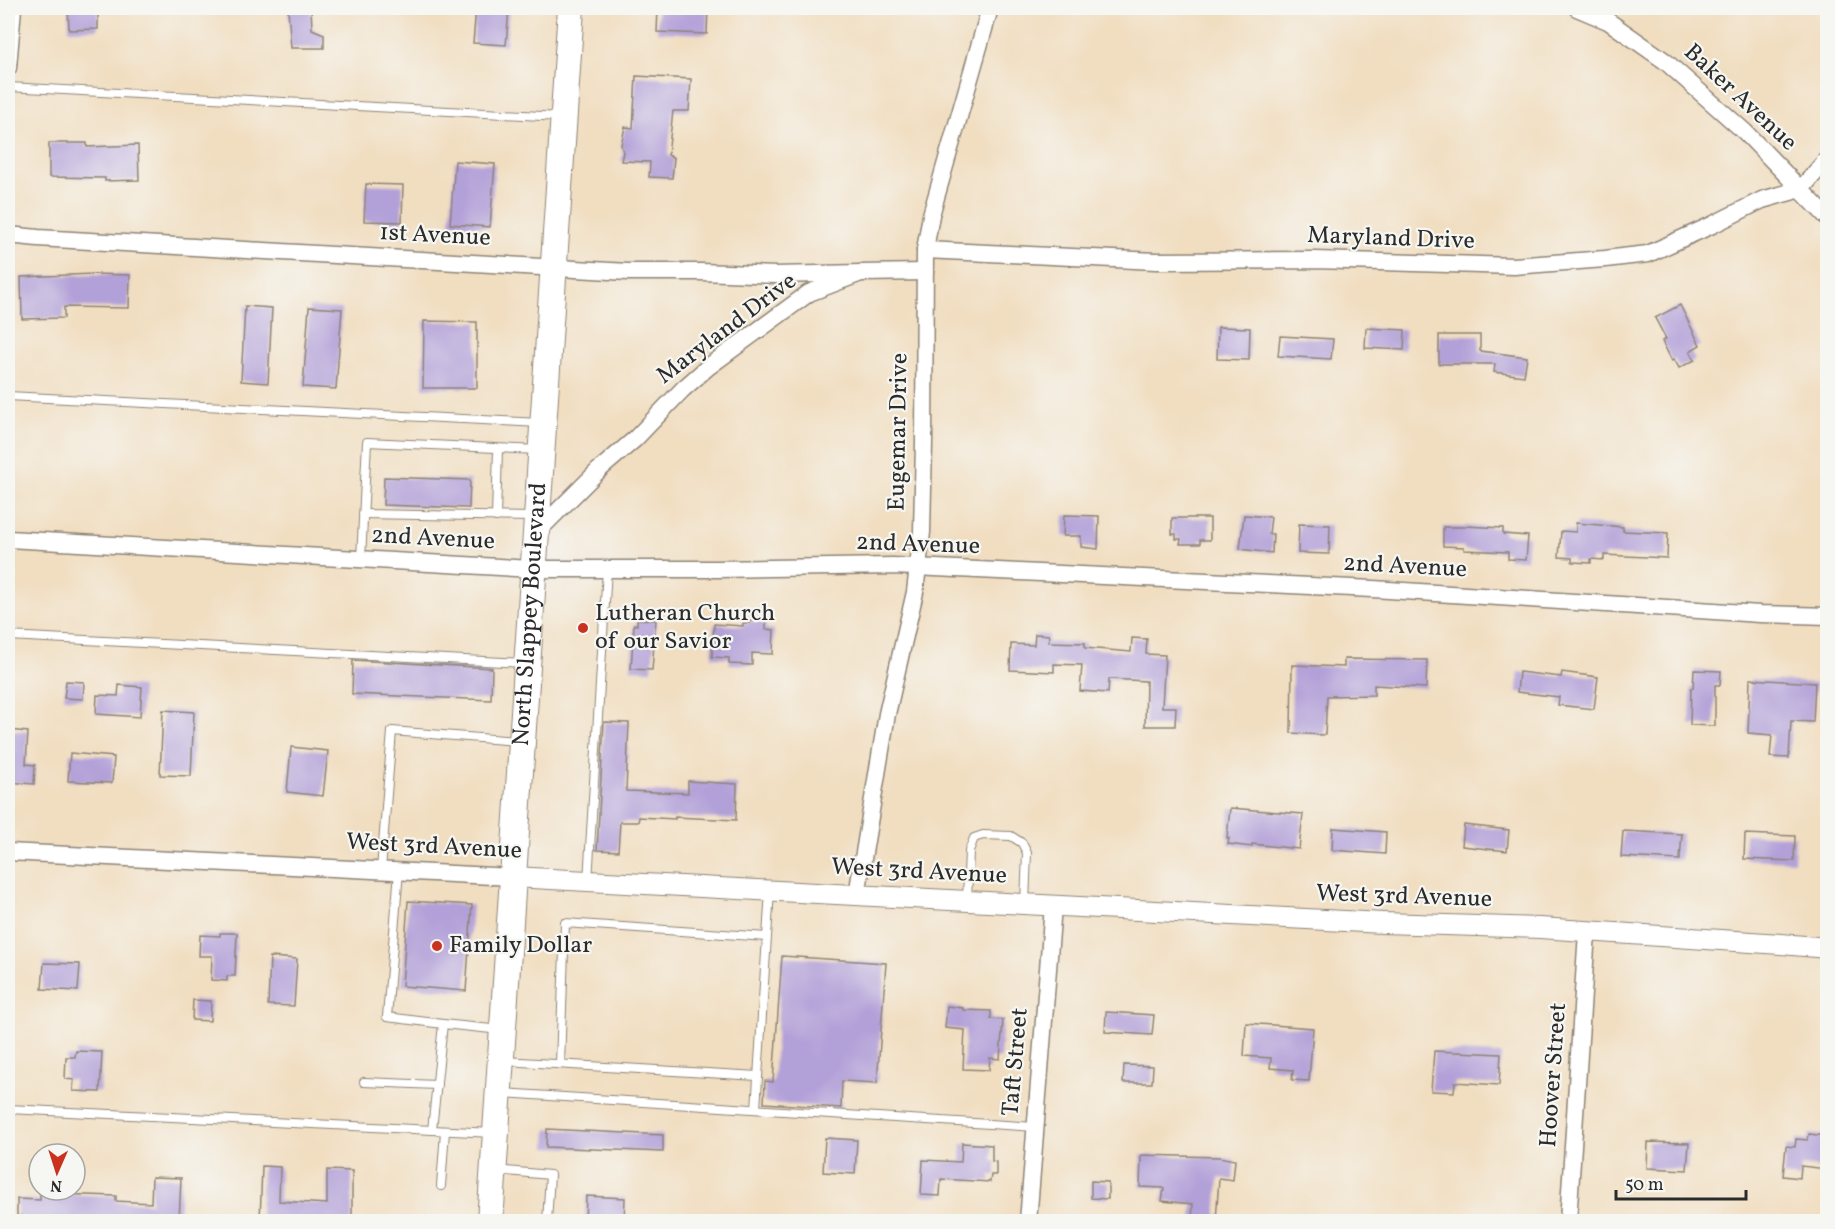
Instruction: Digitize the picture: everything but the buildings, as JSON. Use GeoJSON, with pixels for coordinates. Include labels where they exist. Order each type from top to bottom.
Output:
{"type":"FeatureCollection","features":[{"type":"Feature","properties":{"kind":"main road","name":"North Slappey Boulevard"},"geometry":{"type":"LineString","coordinates":[[490,1221],[571,8]]}},
{"type":"Feature","properties":{"kind":"street"},"geometry":{"type":"LineString","coordinates":[[8,68],[13,8]]}},
{"type":"Feature","properties":{"kind":"street","name":"Eugemar Drive"},"geometry":{"type":"LineString","coordinates":[[857,895],[887,714],[915,592],[922,532],[925,250],[931,215],[990,8]]}},
{"type":"Feature","properties":{"kind":"street","name":"Baker Avenue"},"geometry":{"type":"LineString","coordinates":[[1577,8],[1599,13],[1665,61],[1745,132],[1827,218]]}},
{"type":"Feature","properties":{"kind":"street"},"geometry":{"type":"LineString","coordinates":[[1801,189],[1827,158]]}},
{"type":"Feature","properties":{"kind":"street","name":"Maryland Drive"},"geometry":{"type":"LineString","coordinates":[[925,250],[1156,261],[1315,260],[1514,266],[1648,254],[1762,200],[1801,189]]}},
{"type":"Feature","properties":{"kind":"street","name":"1st Avenue"},"geometry":{"type":"LineString","coordinates":[[8,235],[628,272],[776,275],[861,273]]}},
{"type":"Feature","properties":{"kind":"street","name":"Maryland Drive"},"geometry":{"type":"LineString","coordinates":[[536,525],[635,439],[683,389],[708,367],[809,293],[861,273],[925,272]]}},
{"type":"Feature","properties":{"kind":"street","name":"2nd Avenue"},"geometry":{"type":"LineString","coordinates":[[8,539],[533,569],[918,567],[1373,589],[1760,614],[1827,616]]}},
{"type":"Feature","properties":{"kind":"street","name":"West 3rd Avenue"},"geometry":{"type":"LineString","coordinates":[[8,852],[1587,932],[1827,948]]}},
{"type":"Feature","properties":{"kind":"street","name":"Taft Street"},"geometry":{"type":"LineString","coordinates":[[1028,1221],[1053,906]]}},
{"type":"Feature","properties":{"kind":"street","name":"Hoover Street"},"geometry":{"type":"LineString","coordinates":[[1568,1221],[1587,932]]}},
{"type":"Feature","properties":{"kind":"lane"},"geometry":{"type":"LineString","coordinates":[[8,87],[564,117]]}},
{"type":"Feature","properties":{"kind":"lane"},"geometry":{"type":"LineString","coordinates":[[8,396],[543,423]]}},
{"type":"Feature","properties":{"kind":"lane"},"geometry":{"type":"LineString","coordinates":[[361,559],[368,442],[541,450]]}},
{"type":"Feature","properties":{"kind":"lane"},"geometry":{"type":"LineString","coordinates":[[496,517],[498,449]]}},
{"type":"Feature","properties":{"kind":"lane"},"geometry":{"type":"LineString","coordinates":[[363,514],[496,517],[536,525]]}},
{"type":"Feature","properties":{"kind":"lane"},"geometry":{"type":"LineString","coordinates":[[588,882],[607,569]]}},
{"type":"Feature","properties":{"kind":"lane"},"geometry":{"type":"LineString","coordinates":[[8,636],[527,664]]}},
{"type":"Feature","properties":{"kind":"lane"},"geometry":{"type":"LineString","coordinates":[[381,870],[392,731],[522,741]]}},
{"type":"Feature","properties":{"kind":"lane"},"geometry":{"type":"LineString","coordinates":[[967,900],[969,851],[974,838],[983,834],[1011,836],[1022,843],[1027,853],[1025,904]]}},
{"type":"Feature","properties":{"kind":"lane"},"geometry":{"type":"LineString","coordinates":[[399,871],[387,1017],[503,1030]]}},
{"type":"Feature","properties":{"kind":"lane"},"geometry":{"type":"LineString","coordinates":[[756,1109],[770,890]]}},
{"type":"Feature","properties":{"kind":"lane"},"geometry":{"type":"LineString","coordinates":[[560,1064],[565,923],[767,937]]}},
{"type":"Feature","properties":{"kind":"lane"},"geometry":{"type":"LineString","coordinates":[[432,1130],[443,1024]]}},
{"type":"Feature","properties":{"kind":"lane"},"geometry":{"type":"LineString","coordinates":[[501,1061],[758,1076]]}},
{"type":"Feature","properties":{"kind":"lane"},"geometry":{"type":"LineString","coordinates":[[364,1082],[437,1085]]}},
{"type":"Feature","properties":{"kind":"lane"},"geometry":{"type":"LineString","coordinates":[[499,1093],[1035,1127]]}},
{"type":"Feature","properties":{"kind":"lane"},"geometry":{"type":"LineString","coordinates":[[8,1109],[496,1133]]}},
{"type":"Feature","properties":{"kind":"lane"},"geometry":{"type":"LineString","coordinates":[[441,1186],[445,1131]]}},
{"type":"Feature","properties":{"kind":"lane"},"geometry":{"type":"LineString","coordinates":[[494,1170],[549,1174],[547,1221]]}},
{"type":"Feature","properties":{"kind":"place","name":"Lutheran Church of our Savior"},"geometry":{"type":"Point","coordinates":[583,628]}},
{"type":"Feature","properties":{"kind":"place","name":"Family Dollar"},"geometry":{"type":"Point","coordinates":[437,946]}}]}
